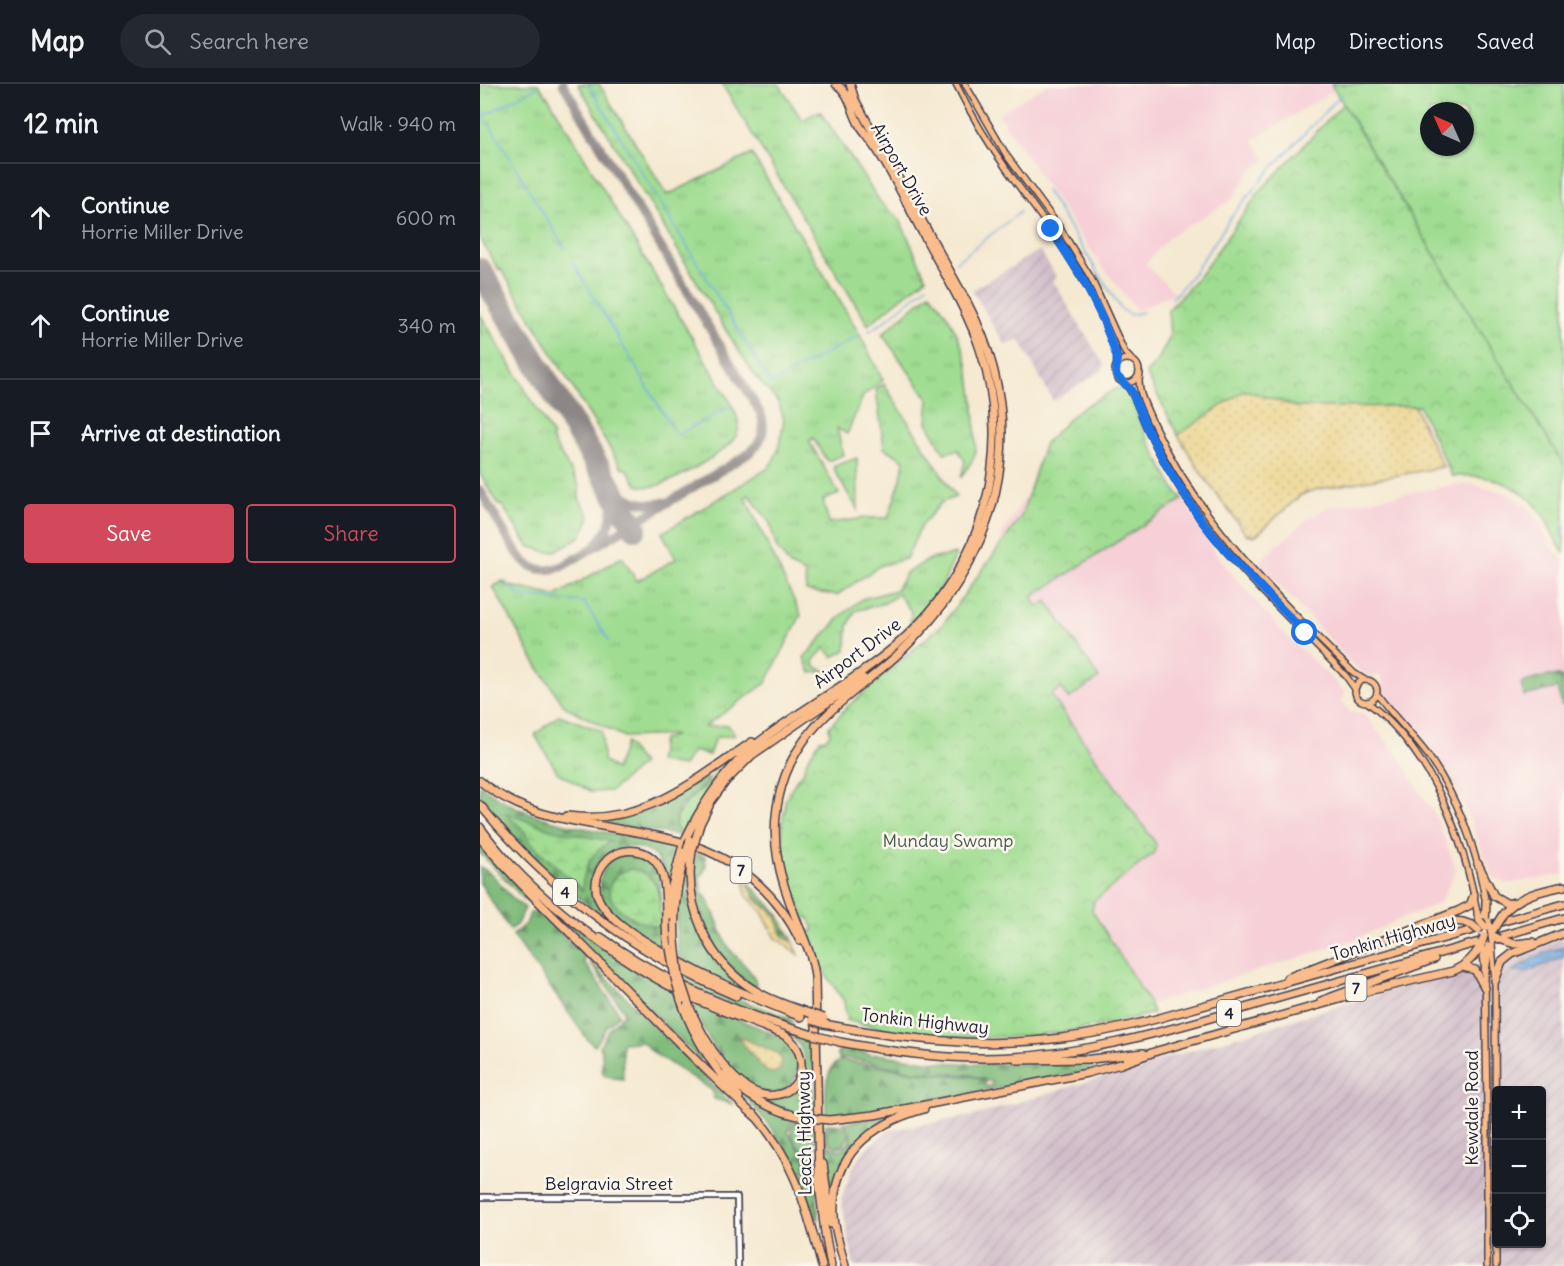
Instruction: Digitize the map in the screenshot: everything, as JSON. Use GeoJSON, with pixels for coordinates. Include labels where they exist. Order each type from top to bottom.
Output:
{"type":"FeatureCollection","features":[{"type":"Feature","properties":{"kind":"highway","name":"Airport Drive"},"geometry":{"type":"LineString","coordinates":[[685,1002],[671,960],[669,924],[671,890],[702,806],[732,766],[760,741],[888,652],[918,625],[936,605],[958,571],[976,532],[988,496],[994,447],[994,424],[990,386],[984,361],[971,326],[879,152],[859,125],[846,94],[836,84]]}},
{"type":"Feature","properties":{"kind":"highway","name":"Airport Drive"},"geometry":{"type":"LineString","coordinates":[[850,84],[855,100],[973,313],[989,353],[998,394],[1001,427],[1000,457],[995,492],[986,525],[976,551],[961,579],[922,630]]}},
{"type":"Feature","properties":{"kind":"highway"},"geometry":{"type":"LineString","coordinates":[[690,840],[718,791],[752,755],[879,666],[922,630]]}},
{"type":"Feature","properties":{"kind":"highway"},"geometry":{"type":"LineString","coordinates":[[816,998],[814,969],[783,888],[777,864],[775,828],[779,795],[792,760],[814,727],[833,708],[896,656],[922,630]]}},
{"type":"Feature","properties":{"kind":"highway"},"geometry":{"type":"LineString","coordinates":[[480,781],[522,807],[590,818],[620,815],[676,794],[769,730],[795,716]]}},
{"type":"Feature","properties":{"kind":"highway","name":"Tonkin Highway"},"geometry":{"type":"LineString","coordinates":[[480,805],[540,870],[583,906],[664,961],[709,984],[758,1004],[801,1017],[812,1017],[857,1030],[927,1040],[984,1043],[1062,1038],[1108,1030],[1156,1019],[1564,904]]}},
{"type":"Feature","properties":{"kind":"highway","name":"7"},"geometry":{"type":"LineString","coordinates":[[522,807],[555,818],[688,843],[717,855],[748,875],[775,902],[795,931],[811,970],[816,998]]}},
{"type":"Feature","properties":{"kind":"highway"},"geometry":{"type":"LineString","coordinates":[[480,825],[508,859],[543,894],[577,924],[619,955],[688,996],[791,1039],[799,1049],[802,1060],[801,1072],[795,1084],[788,1090],[775,1095],[764,1095],[749,1088],[728,1070],[708,1044],[685,1002]]}},
{"type":"Feature","properties":{"kind":"highway","name":"Tonkin Highway"},"geometry":{"type":"LineString","coordinates":[[480,825],[549,894],[580,921],[619,949],[666,977],[712,1000],[777,1025],[840,1042],[905,1053],[981,1058],[1077,1050],[1143,1037],[1564,918]]}},
{"type":"Feature","properties":{"kind":"highway"},"geometry":{"type":"LineString","coordinates":[[480,838],[682,1045],[758,1118]]}},
{"type":"Feature","properties":{"kind":"highway"},"geometry":{"type":"LineString","coordinates":[[687,850],[695,910],[703,933],[718,957],[734,975],[756,992],[812,1017]]}},
{"type":"Feature","properties":{"kind":"highway"},"geometry":{"type":"LineString","coordinates":[[758,1118],[714,1067],[701,1044],[685,1002],[680,976],[671,949],[665,932],[665,884],[660,866],[650,856],[638,851],[623,851],[611,857],[601,867],[596,885],[598,899],[616,920],[633,934],[685,965],[728,987],[801,1017]]}},
{"type":"Feature","properties":{"kind":"highway"},"geometry":{"type":"LineString","coordinates":[[1478,864],[1497,899],[1508,904],[1533,893],[1564,886]]}},
{"type":"Feature","properties":{"kind":"highway"},"geometry":{"type":"LineString","coordinates":[[1257,990],[1438,920],[1467,907],[1474,895]]}},
{"type":"Feature","properties":{"kind":"highway"},"geometry":{"type":"LineString","coordinates":[[1461,967],[1486,941],[1503,914],[1517,901]]}},
{"type":"Feature","properties":{"kind":"highway"},"geometry":{"type":"LineString","coordinates":[[1485,972],[1486,941],[1482,919],[1486,902]]}},
{"type":"Feature","properties":{"kind":"highway"},"geometry":{"type":"LineString","coordinates":[[1438,920],[1454,920],[1468,924],[1486,941],[1493,955]]}},
{"type":"Feature","properties":{"kind":"highway"},"geometry":{"type":"LineString","coordinates":[[1495,981],[1499,967],[1506,958],[1564,933]]}},
{"type":"Feature","properties":{"kind":"highway"},"geometry":{"type":"LineString","coordinates":[[1486,941],[1521,944],[1547,939]]}},
{"type":"Feature","properties":{"kind":"highway","name":"7"},"geometry":{"type":"LineString","coordinates":[[1282,1015],[1486,941]]}},
{"type":"Feature","properties":{"kind":"highway"},"geometry":{"type":"LineString","coordinates":[[701,1044],[722,1071],[748,1095],[779,1111],[829,1120],[867,1116],[1104,1069],[1157,1051],[1282,1015],[1368,991],[1444,974],[1461,967],[1468,966],[1475,970],[1485,988]]}},
{"type":"Feature","properties":{"kind":"highway","name":"Leach Highway"},"geometry":{"type":"LineString","coordinates":[[816,998],[821,1204],[831,1266]]}},
{"type":"Feature","properties":{"kind":"highway"},"geometry":{"type":"LineString","coordinates":[[981,1058],[1091,1059],[1157,1051]]}},
{"type":"Feature","properties":{"kind":"highway"},"geometry":{"type":"LineString","coordinates":[[844,1266],[835,1225],[834,1199],[839,1177],[852,1153],[870,1133],[894,1118],[964,1098]]}},
{"type":"Feature","properties":{"kind":"highway","name":"Leach Highway"},"geometry":{"type":"LineString","coordinates":[[758,1118],[774,1137],[794,1173],[808,1212],[822,1266]]}},
{"type":"Feature","properties":{"kind":"highway"},"geometry":{"type":"LineString","coordinates":[[819,1134],[829,1215],[844,1266]]}},
{"type":"Feature","properties":{"kind":"main road"},"geometry":{"type":"LineString","coordinates":[[956,84],[995,151],[1054,233],[1084,281],[1115,350],[1116,375],[1131,390],[1166,465],[1200,519],[1226,551],[1346,676],[1355,689],[1358,700],[1367,702],[1380,712],[1401,736],[1437,789],[1461,845],[1482,919]]}},
{"type":"Feature","properties":{"kind":"main road"},"geometry":{"type":"LineString","coordinates":[[964,84],[1007,156],[1076,252],[1098,290],[1125,353],[1137,363],[1140,374],[1139,389],[1155,427],[1179,473],[1206,514],[1269,587],[1350,669],[1374,684],[1383,704],[1427,755],[1446,783],[1463,819],[1478,864],[1486,902]]}},
{"type":"Feature","properties":{"kind":"main road"},"geometry":{"type":"LineString","coordinates":[[1117,364],[1123,359],[1131,359]]}},
{"type":"Feature","properties":{"kind":"main road"},"geometry":{"type":"LineString","coordinates":[[1125,383],[1136,380],[1140,374]]}},
{"type":"Feature","properties":{"kind":"main road"},"geometry":{"type":"LineString","coordinates":[[1355,689],[1358,683],[1365,680]]}},
{"type":"Feature","properties":{"kind":"main road"},"geometry":{"type":"LineString","coordinates":[[1367,702],[1377,694]]}},
{"type":"Feature","properties":{"kind":"main road","name":"Kewdale Road"},"geometry":{"type":"LineString","coordinates":[[1493,955],[1496,1266]]}},
{"type":"Feature","properties":{"kind":"main road","name":"Kewdale Road"},"geometry":{"type":"LineString","coordinates":[[1485,972],[1487,1266]]}},
{"type":"Feature","properties":{"kind":"street","name":"Belgravia Street"},"geometry":{"type":"LineString","coordinates":[[480,1197],[737,1197],[738,1266]]}},
{"type":"Feature","properties":{"kind":"shaded area"},"geometry":{"type":"Polygon","coordinates":[[[1048,84],[1331,84],[1334,90],[1253,140],[1265,160],[1249,173],[1231,200],[1169,237],[1145,264],[1175,293],[1137,310],[1093,254],[998,114],[1048,84]]]}},
{"type":"Feature","properties":{"kind":"shaded area"},"geometry":{"type":"Polygon","coordinates":[[[1040,250],[1057,278],[1053,281],[1104,365],[1103,370],[1053,401],[1019,339],[1008,345],[1004,343],[972,290],[1040,250]]]}},
{"type":"Feature","properties":{"kind":"shaded area"},"geometry":{"type":"Polygon","coordinates":[[[1073,475],[1116,541],[1183,499],[1220,560],[1279,628],[1344,691],[1342,701],[1350,713],[1362,712],[1398,755],[1436,818],[1456,869],[1441,902],[1345,943],[1151,1004],[1093,908],[1094,902],[1048,694],[1005,555],[1001,535],[1024,499],[1073,475]]]}},
{"type":"Feature","properties":{"kind":"shaded area"},"geometry":{"type":"Polygon","coordinates":[[[1472,484],[1508,494],[1529,508],[1539,522],[1549,544],[1564,563],[1564,874],[1507,884],[1492,876],[1466,808],[1428,746],[1381,690],[1383,680],[1379,675],[1370,677],[1358,670],[1261,565],[1261,560],[1309,518],[1326,508],[1452,485],[1472,484]]]}},
{"type":"Feature","properties":{"kind":"shaded area"},"geometry":{"type":"Polygon","coordinates":[[[1564,938],[1564,1266],[854,1266],[841,1200],[852,1169],[865,1149],[890,1130],[977,1115],[1564,938]]]}},
{"type":"Feature","properties":{"kind":"green space"},"geometry":{"type":"Polygon","coordinates":[[[486,84],[538,84],[550,100],[731,403],[739,426],[732,441],[713,457],[675,478],[655,486],[637,485],[628,470],[621,467],[501,269],[499,270],[480,239],[480,87],[486,84]]]}},
{"type":"Feature","properties":{"kind":"green space"},"geometry":{"type":"Polygon","coordinates":[[[578,84],[599,84],[667,195],[752,154],[860,335],[883,380],[863,396],[847,434],[837,428],[843,455],[827,461],[813,438],[809,441],[839,494],[823,500],[829,523],[866,518],[888,518],[901,479],[904,460],[884,448],[876,389],[884,384],[956,497],[942,502],[921,526],[906,559],[881,565],[837,595],[806,591],[805,573],[790,566],[776,547],[770,523],[749,495],[745,497],[801,615],[766,683],[704,727],[728,725],[735,735],[715,738],[709,755],[693,751],[683,766],[658,762],[662,740],[676,735],[624,737],[564,706],[533,659],[493,587],[503,581],[506,585],[556,596],[622,557],[637,581],[676,559],[662,533],[767,469],[778,450],[784,420],[779,403],[755,376],[724,327],[578,84]]]}},
{"type":"Feature","properties":{"kind":"green space"},"geometry":{"type":"Polygon","coordinates":[[[722,84],[779,84],[802,120],[820,111],[881,203],[900,220],[926,278],[868,325],[722,84]]]}},
{"type":"Feature","properties":{"kind":"green space"},"geometry":{"type":"Polygon","coordinates":[[[1331,84],[1564,84],[1564,465],[1487,342],[1331,84]]]}},
{"type":"Feature","properties":{"kind":"green space"},"geometry":{"type":"Polygon","coordinates":[[[1343,104],[1564,465],[1564,553],[1541,512],[1533,502],[1513,487],[1489,478],[1452,476],[1419,406],[1297,407],[1245,390],[1178,435],[1146,373],[1158,360],[1170,336],[1168,310],[1198,278],[1260,191],[1343,104]]]}},
{"type":"Feature","properties":{"kind":"green space"},"geometry":{"type":"Polygon","coordinates":[[[930,293],[951,322],[969,372],[974,408],[976,451],[961,478],[965,461],[958,450],[944,453],[927,422],[929,400],[882,334],[930,293]]]}},
{"type":"Feature","properties":{"kind":"green space"},"geometry":{"type":"Polygon","coordinates":[[[480,314],[553,436],[551,438],[579,485],[579,498],[590,517],[581,536],[554,552],[528,546],[480,474],[480,314]]]}},
{"type":"Feature","properties":{"kind":"green space","name":"Munday Swamp"},"geometry":{"type":"Polygon","coordinates":[[[1119,387],[1128,392],[1142,428],[1173,487],[1183,499],[1032,597],[1038,607],[1047,601],[1099,678],[1068,699],[1061,688],[1051,695],[1156,844],[1155,852],[1094,901],[1092,910],[1150,1004],[1153,1013],[1077,1030],[1000,1037],[923,1034],[884,1029],[846,1020],[849,1017],[846,1015],[844,1001],[822,969],[809,932],[814,930],[809,918],[804,919],[790,881],[784,855],[782,828],[785,801],[820,740],[826,739],[830,734],[829,727],[847,707],[943,624],[1021,517],[1045,443],[1078,410],[1119,387]]]}},
{"type":"Feature","properties":{"kind":"green space"},"geometry":{"type":"Polygon","coordinates":[[[857,458],[858,510],[835,472],[834,466],[857,458]]]}},
{"type":"Feature","properties":{"kind":"green space"},"geometry":{"type":"Polygon","coordinates":[[[956,554],[939,593],[910,625],[911,611],[898,594],[885,603],[855,611],[848,626],[846,650],[833,657],[825,648],[815,658],[814,666],[826,671],[811,673],[804,658],[841,616],[862,599],[896,590],[906,573],[930,559],[956,554]]]}},
{"type":"Feature","properties":{"kind":"green space"},"geometry":{"type":"Polygon","coordinates":[[[1547,676],[1562,678],[1564,706],[1562,706],[1557,688],[1524,696],[1521,683],[1547,676]]]}},
{"type":"Feature","properties":{"kind":"green space"},"geometry":{"type":"Polygon","coordinates":[[[559,715],[602,731],[603,760],[615,770],[626,743],[642,764],[611,791],[591,792],[558,773],[535,735],[559,715]]]}},
{"type":"Feature","properties":{"kind":"green space"},"geometry":{"type":"Polygon","coordinates":[[[734,756],[736,758],[706,795],[682,836],[677,828],[678,813],[690,799],[711,782],[714,774],[734,756]]]}},
{"type":"Feature","properties":{"kind":"green space"},"geometry":{"type":"Polygon","coordinates":[[[709,777],[708,782],[677,809],[679,811],[675,824],[682,836],[599,822],[599,819],[613,818],[709,777]]]}},
{"type":"Feature","properties":{"kind":"green space"},"geometry":{"type":"Polygon","coordinates":[[[480,785],[502,800],[550,820],[679,847],[669,881],[658,860],[641,848],[619,849],[608,854],[594,871],[591,883],[595,900],[620,926],[619,928],[563,884],[511,835],[480,800],[480,785]]]}},
{"type":"Feature","properties":{"kind":"green space"},"geometry":{"type":"Polygon","coordinates":[[[505,813],[553,830],[610,841],[598,850],[590,861],[584,874],[582,890],[530,842],[525,832],[505,813]]]}},
{"type":"Feature","properties":{"kind":"green space"},"geometry":{"type":"Polygon","coordinates":[[[480,843],[544,908],[529,904],[480,853],[480,843]]]}},
{"type":"Feature","properties":{"kind":"green space"},"geometry":{"type":"Polygon","coordinates":[[[636,853],[651,862],[658,871],[661,900],[658,888],[631,917],[652,926],[660,926],[662,947],[617,917],[602,897],[600,885],[603,872],[609,862],[620,855],[636,853]]]}},
{"type":"Feature","properties":{"kind":"green space"},"geometry":{"type":"Polygon","coordinates":[[[696,853],[705,856],[706,867],[700,875],[701,892],[709,902],[729,948],[750,971],[756,986],[753,987],[724,959],[705,928],[695,893],[696,853]]]}},
{"type":"Feature","properties":{"kind":"green space"},"geometry":{"type":"Polygon","coordinates":[[[687,861],[691,902],[716,959],[768,1000],[741,990],[679,959],[677,910],[687,861]]]}},
{"type":"Feature","properties":{"kind":"green space"},"geometry":{"type":"Polygon","coordinates":[[[480,867],[492,875],[518,904],[525,908],[517,924],[510,930],[480,883],[480,867]]]}},
{"type":"Feature","properties":{"kind":"green space"},"geometry":{"type":"Polygon","coordinates":[[[631,869],[649,876],[655,883],[660,898],[660,926],[641,922],[631,917],[614,903],[610,895],[610,886],[615,877],[631,869]]]}},
{"type":"Feature","properties":{"kind":"green space"},"geometry":{"type":"Polygon","coordinates":[[[749,883],[778,914],[793,941],[782,936],[775,916],[756,898],[749,883]]]}},
{"type":"Feature","properties":{"kind":"green space"},"geometry":{"type":"Polygon","coordinates":[[[554,908],[611,954],[672,990],[681,1017],[702,1058],[700,1060],[552,910],[554,908]]]}},
{"type":"Feature","properties":{"kind":"green space"},"geometry":{"type":"Polygon","coordinates":[[[537,911],[585,956],[584,962],[617,1010],[619,1015],[606,1027],[595,1046],[588,1040],[513,935],[527,922],[530,913],[537,911]]]}},
{"type":"Feature","properties":{"kind":"green space"},"geometry":{"type":"Polygon","coordinates":[[[588,959],[732,1104],[714,1099],[712,1090],[655,1054],[642,1042],[622,1043],[623,1079],[612,1078],[603,1073],[600,1046],[609,1029],[624,1014],[588,959]]]}},
{"type":"Feature","properties":{"kind":"green space"},"geometry":{"type":"Polygon","coordinates":[[[682,974],[734,998],[789,1018],[793,1023],[787,1025],[747,1011],[684,984],[682,974]]]}},
{"type":"Feature","properties":{"kind":"green space"},"geometry":{"type":"Polygon","coordinates":[[[689,999],[791,1041],[799,1060],[795,1079],[784,1089],[770,1093],[754,1088],[743,1080],[732,1071],[715,1049],[689,999]]]}},
{"type":"Feature","properties":{"kind":"green space"},"geometry":{"type":"Polygon","coordinates":[[[789,1032],[815,1040],[813,1115],[782,1109],[758,1097],[782,1097],[794,1090],[800,1083],[805,1066],[804,1057],[801,1048],[788,1034],[789,1032]]]}},
{"type":"Feature","properties":{"kind":"green space"},"geometry":{"type":"Polygon","coordinates":[[[840,1047],[873,1055],[973,1064],[1070,1064],[1114,1061],[1114,1063],[952,1097],[826,1115],[828,1077],[835,1064],[841,1060],[915,1072],[975,1077],[986,1082],[984,1085],[989,1087],[992,1084],[992,1082],[971,1075],[915,1071],[847,1058],[839,1059],[837,1052],[841,1052],[840,1047]]]}},
{"type":"Feature","properties":{"kind":"green space"},"geometry":{"type":"Polygon","coordinates":[[[742,1093],[798,1119],[790,1124],[788,1132],[805,1159],[805,1171],[802,1170],[801,1173],[804,1177],[806,1167],[806,1160],[794,1141],[791,1128],[795,1123],[801,1121],[814,1124],[818,1219],[815,1219],[795,1166],[778,1137],[742,1093]]]}},
{"type":"Feature","properties":{"kind":"green space"},"geometry":{"type":"Polygon","coordinates":[[[885,1117],[886,1120],[866,1134],[853,1149],[832,1202],[830,1202],[824,1124],[827,1143],[831,1148],[842,1149],[850,1141],[851,1136],[849,1129],[843,1123],[885,1117]]]}},
{"type":"Feature","properties":{"kind":"green space"},"geometry":{"type":"Polygon","coordinates":[[[827,1124],[838,1125],[846,1129],[849,1136],[844,1145],[836,1147],[830,1143],[827,1124]]]}},
{"type":"Feature","properties":{"kind":"sand"},"geometry":{"type":"Polygon","coordinates":[[[1245,390],[1297,407],[1414,406],[1443,467],[1314,490],[1301,495],[1255,536],[1246,534],[1201,473],[1178,435],[1245,390]]]}},
{"type":"Feature","properties":{"kind":"sand"},"geometry":{"type":"Polygon","coordinates":[[[744,879],[758,901],[775,915],[783,935],[793,941],[799,955],[775,937],[762,912],[746,895],[744,879]]]}},
{"type":"Feature","properties":{"kind":"sand"},"geometry":{"type":"Polygon","coordinates":[[[737,1036],[777,1053],[782,1060],[780,1069],[769,1073],[737,1036]]]}},
{"type":"Feature","properties":{"kind":"water"},"geometry":{"type":"Polygon","coordinates":[[[1564,946],[1564,957],[1526,972],[1513,972],[1535,957],[1564,946]]]}},
{"type":"Feature","properties":{"kind":"waterway"},"geometry":{"type":"LineString","coordinates":[[588,84],[771,384]]}},
{"type":"Feature","properties":{"kind":"waterway"},"geometry":{"type":"LineString","coordinates":[[485,115],[537,87]]}},
{"type":"Feature","properties":{"kind":"waterway"},"geometry":{"type":"LineString","coordinates":[[1172,299],[1195,271],[1234,213],[1272,168],[1343,93]]}},
{"type":"Feature","properties":{"kind":"waterway"},"geometry":{"type":"LineString","coordinates":[[480,109],[565,249]]}},
{"type":"Feature","properties":{"kind":"waterway"},"geometry":{"type":"LineString","coordinates":[[1046,190],[1121,309],[1130,315],[1143,312]]}},
{"type":"Feature","properties":{"kind":"waterway"},"geometry":{"type":"LineString","coordinates":[[956,262],[1020,212]]}},
{"type":"Feature","properties":{"kind":"waterway"},"geometry":{"type":"LineString","coordinates":[[572,261],[674,431]]}},
{"type":"Feature","properties":{"kind":"waterway"},"geometry":{"type":"LineString","coordinates":[[869,331],[881,324],[927,286]]}},
{"type":"Feature","properties":{"kind":"waterway"},"geometry":{"type":"LineString","coordinates":[[768,385],[860,335]]}},
{"type":"Feature","properties":{"kind":"waterway"},"geometry":{"type":"LineString","coordinates":[[677,435],[731,406]]}},
{"type":"Feature","properties":{"kind":"waterway"},"geometry":{"type":"LineString","coordinates":[[1564,524],[1561,534],[1564,542]]}},
{"type":"Feature","properties":{"kind":"waterway"},"geometry":{"type":"LineString","coordinates":[[506,582],[520,596],[584,602],[609,641]]}},
{"type":"Feature","properties":{"kind":"taxiway"},"geometry":{"type":"LineString","coordinates":[[480,490],[508,539],[526,563],[535,568],[553,569],[563,566],[745,456],[756,447],[762,435],[763,422],[758,409],[563,84]]}},
{"type":"Feature","properties":{"kind":"taxiway"},"geometry":{"type":"LineString","coordinates":[[606,480],[618,492],[632,500],[647,504],[664,502]]}},
{"type":"Feature","properties":{"kind":"taxiway"},"geometry":{"type":"LineString","coordinates":[[598,542],[607,529],[612,515],[612,500],[608,485]]}},
{"type":"Feature","properties":{"kind":"runway"},"geometry":{"type":"LineString","coordinates":[[480,270],[635,528]]}},
{"type":"Feature","properties":{"kind":"route"},"geometry":{"type":"LineString","coordinates":[[1051,229],[1070,256],[1103,320],[1117,357],[1116,375],[1131,390],[1148,430],[1185,497],[1226,551],[1305,633]]}}]}
